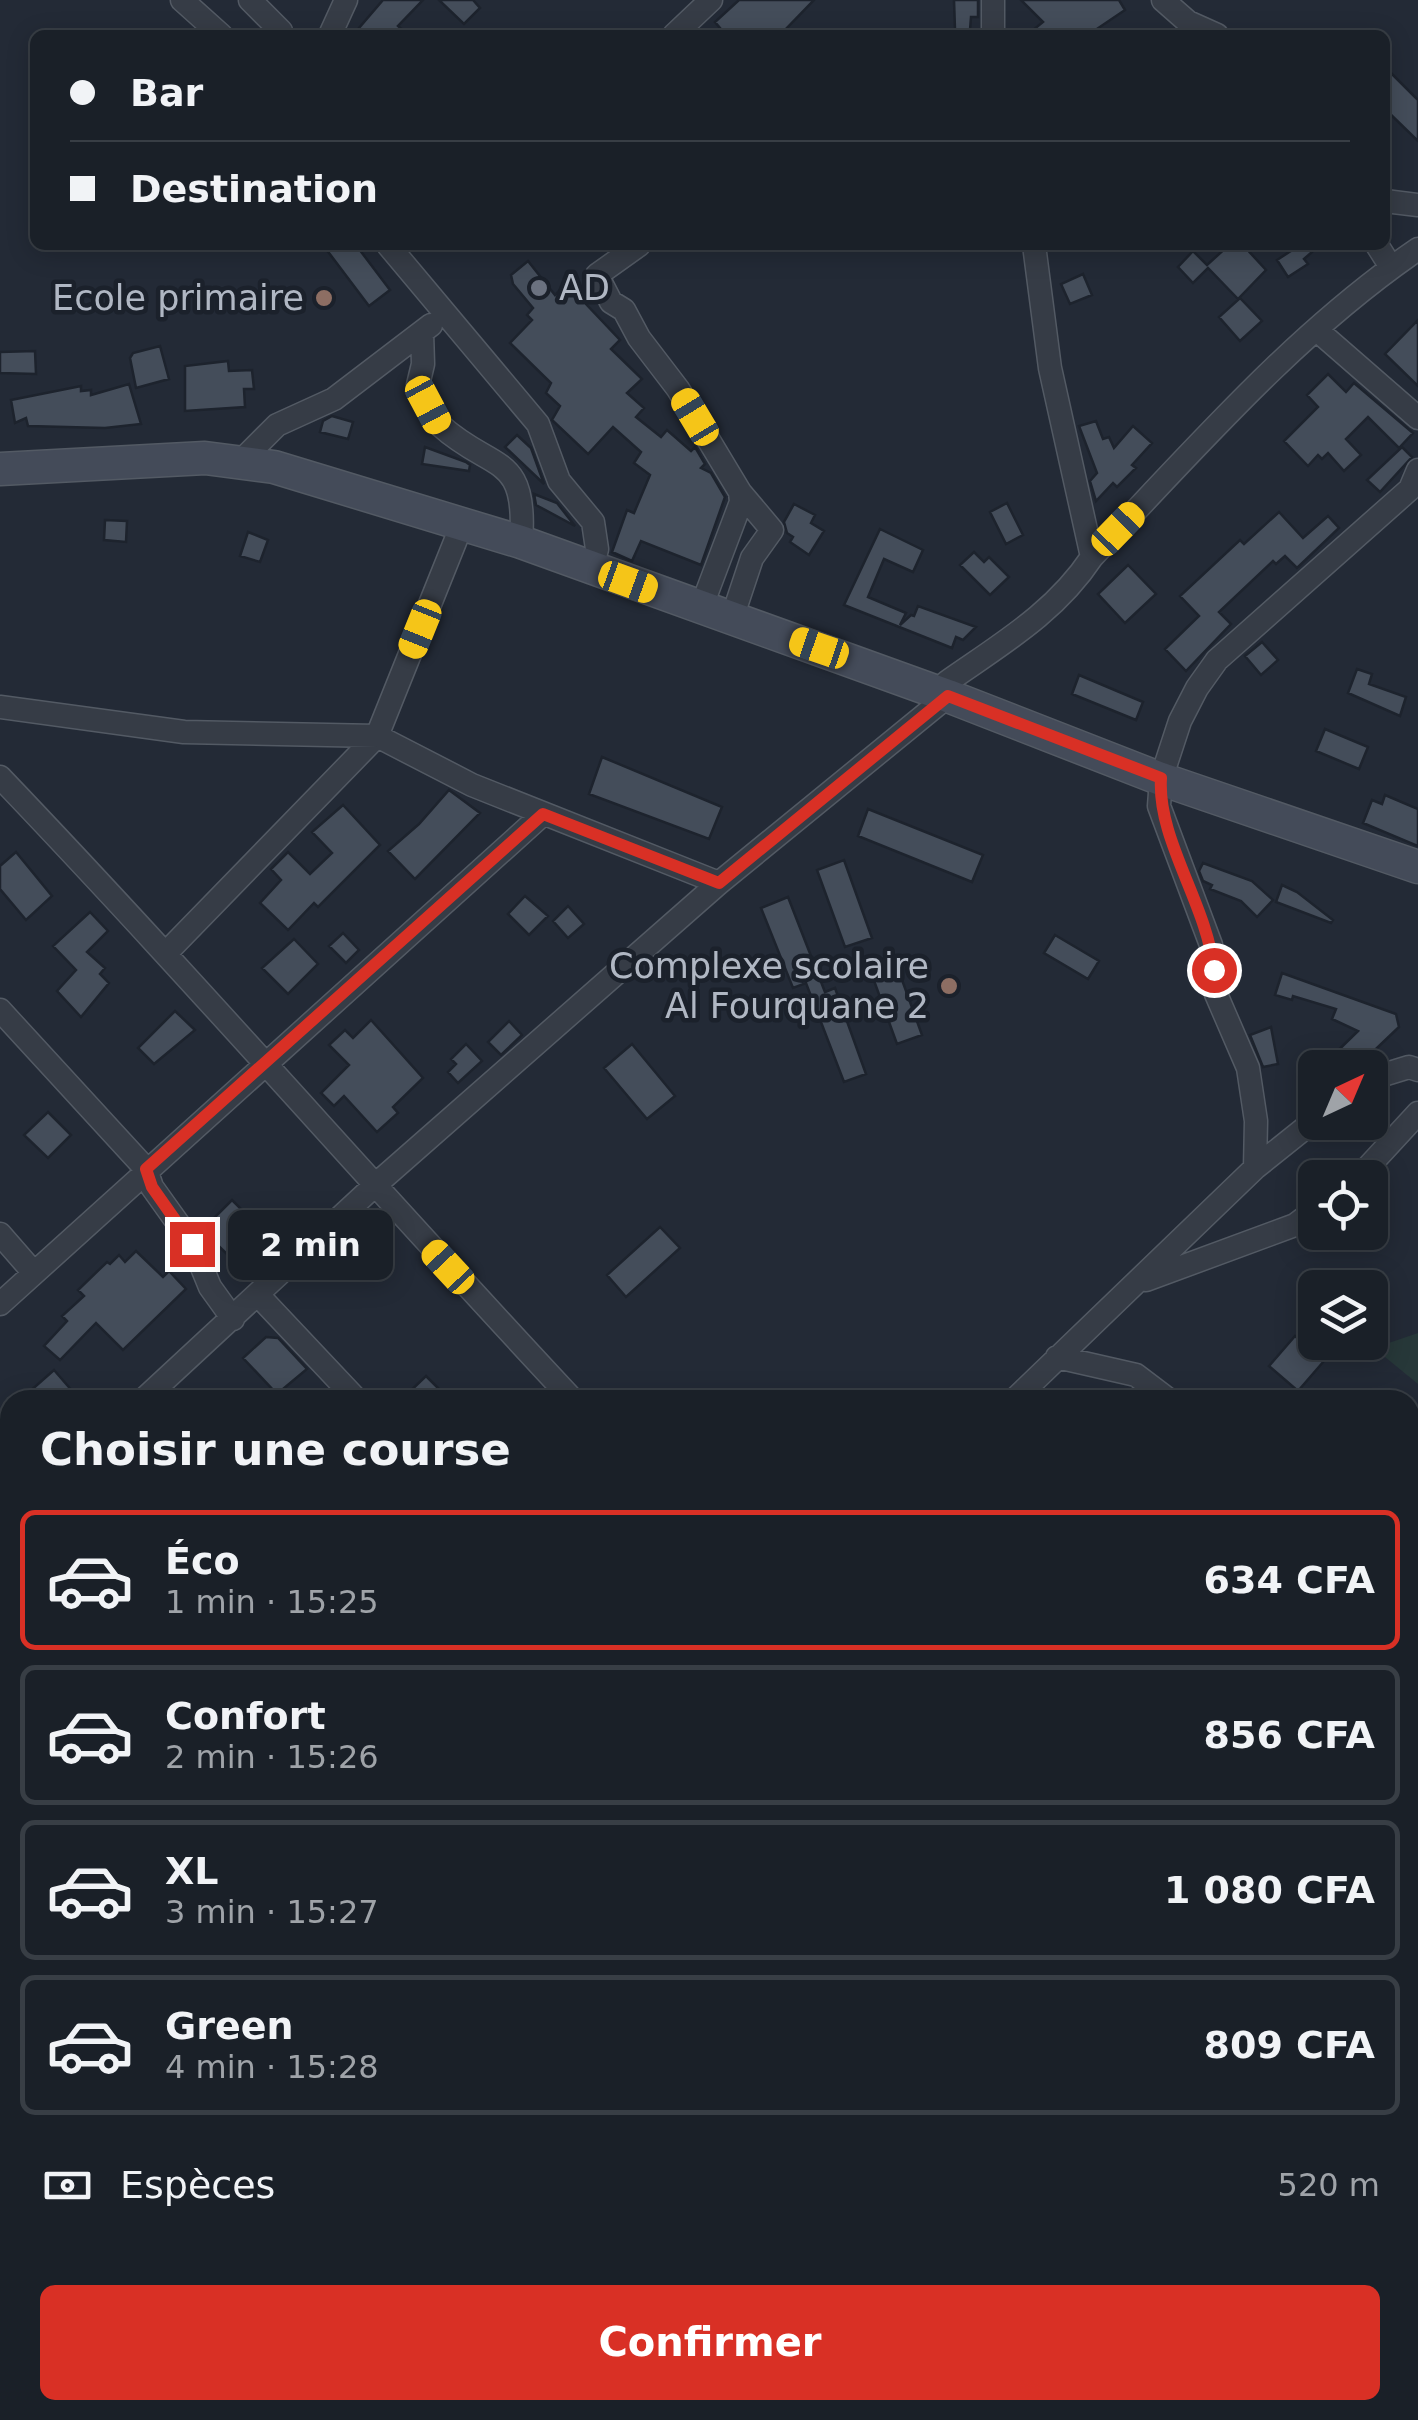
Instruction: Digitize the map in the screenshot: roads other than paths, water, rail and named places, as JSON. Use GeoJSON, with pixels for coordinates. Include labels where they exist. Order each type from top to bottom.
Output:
{"type":"FeatureCollection","features":[{"type":"Feature","properties":{"kind":"street"},"geometry":{"type":"LineString","coordinates":[[182,0],[215,30]]}},
{"type":"Feature","properties":{"kind":"street"},"geometry":{"type":"LineString","coordinates":[[250,0],[280,30]]}},
{"type":"Feature","properties":{"kind":"street"},"geometry":{"type":"LineString","coordinates":[[332,30],[346,0]]}},
{"type":"Feature","properties":{"kind":"street"},"geometry":{"type":"LineString","coordinates":[[679,30],[711,0]]}},
{"type":"Feature","properties":{"kind":"street"},"geometry":{"type":"LineString","coordinates":[[992,0],[993,30]]}},
{"type":"Feature","properties":{"kind":"street"},"geometry":{"type":"LineString","coordinates":[[1163,0],[1192,19]]}},
{"type":"Feature","properties":{"kind":"street"},"geometry":{"type":"LineString","coordinates":[[1390,202],[1418,205]]}},
{"type":"Feature","properties":{"kind":"street"},"geometry":{"type":"LineString","coordinates":[[392,250],[538,424],[559,481],[593,522],[597,549],[592,568]]}},
{"type":"Feature","properties":{"kind":"street"},"geometry":{"type":"LineString","coordinates":[[631,250],[597,275],[612,302],[624,310],[638,338],[678,390],[740,492],[772,530],[716,613]]}},
{"type":"Feature","properties":{"kind":"street"},"geometry":{"type":"LineString","coordinates":[[1035,250],[1050,368],[1092,556]]}},
{"type":"Feature","properties":{"kind":"street"},"geometry":{"type":"LineString","coordinates":[[1380,250],[1391,267]]}},
{"type":"Feature","properties":{"kind":"street"},"geometry":{"type":"LineString","coordinates":[[948,696],[947,682],[1038,619],[1071,588],[1092,556],[1280,361],[1391,267],[1417,252]]}},
{"type":"Feature","properties":{"kind":"street"},"geometry":{"type":"LineString","coordinates":[[242,460],[277,425],[334,399],[445,313]]}},
{"type":"Feature","properties":{"kind":"street"},"geometry":{"type":"LineString","coordinates":[[1318,331],[1418,418]]}},
{"type":"Feature","properties":{"kind":"street"},"geometry":{"type":"LineString","coordinates":[[422,332],[423,364],[418,385],[439,424],[507,468],[524,507],[522,542]]}},
{"type":"Feature","properties":{"kind":"street"},"geometry":{"type":"LineString","coordinates":[[0,469],[76,462],[242,460],[522,542],[948,696],[1161,778],[1418,866]]}},
{"type":"Feature","properties":{"kind":"street"},"geometry":{"type":"LineString","coordinates":[[1255,1168],[1256,1121],[1248,1068],[1216,994],[1211,945],[1159,806],[1161,778],[1180,721],[1217,660],[1410,489],[1418,470]]}},
{"type":"Feature","properties":{"kind":"street"},"geometry":{"type":"LineString","coordinates":[[716,613],[740,492]]}},
{"type":"Feature","properties":{"kind":"street"},"geometry":{"type":"LineString","coordinates":[[167,952],[378,736],[463,522]]}},
{"type":"Feature","properties":{"kind":"street"},"geometry":{"type":"LineString","coordinates":[[156,1390],[373,1187],[719,883],[948,696]]}},
{"type":"Feature","properties":{"kind":"street"},"geometry":{"type":"LineString","coordinates":[[0,707],[184,732],[378,736],[472,786],[719,883]]}},
{"type":"Feature","properties":{"kind":"street"},"geometry":{"type":"LineString","coordinates":[[0,777],[167,952],[263,1066],[564,1390]]}},
{"type":"Feature","properties":{"kind":"street"},"geometry":{"type":"LineString","coordinates":[[0,1304],[543,814]]}},
{"type":"Feature","properties":{"kind":"street"},"geometry":{"type":"LineString","coordinates":[[0,1010],[146,1169],[152,1187],[192,1244],[210,1287],[233,1319]]}},
{"type":"Feature","properties":{"kind":"street"},"geometry":{"type":"LineString","coordinates":[[1388,1073],[1409,1067],[1418,1070]]}},
{"type":"Feature","properties":{"kind":"street"},"geometry":{"type":"LineString","coordinates":[[1375,1160],[1418,1113]]}},
{"type":"Feature","properties":{"kind":"street"},"geometry":{"type":"LineString","coordinates":[[1024,1390],[1255,1168],[1298,1134]]}},
{"type":"Feature","properties":{"kind":"street"},"geometry":{"type":"LineString","coordinates":[[1134,1286],[1298,1223]]}},
{"type":"Feature","properties":{"kind":"street"},"geometry":{"type":"LineString","coordinates":[[0,1234],[34,1273]]}},
{"type":"Feature","properties":{"kind":"street"},"geometry":{"type":"LineString","coordinates":[[259,1296],[348,1390]]}},
{"type":"Feature","properties":{"kind":"street"},"geometry":{"type":"LineString","coordinates":[[1058,1357],[1136,1376],[1155,1390]]}},
{"type":"Feature","properties":{"kind":"place","name":"AD"},"geometry":{"type":"Point","coordinates":[539,288]}},
{"type":"Feature","properties":{"kind":"place","name":"Ecole primaire"},"geometry":{"type":"Point","coordinates":[324,298]}},
{"type":"Feature","properties":{"kind":"place","name":"Complexe scolaire Al Fourquane 2"},"geometry":{"type":"Point","coordinates":[949,986]}}]}
